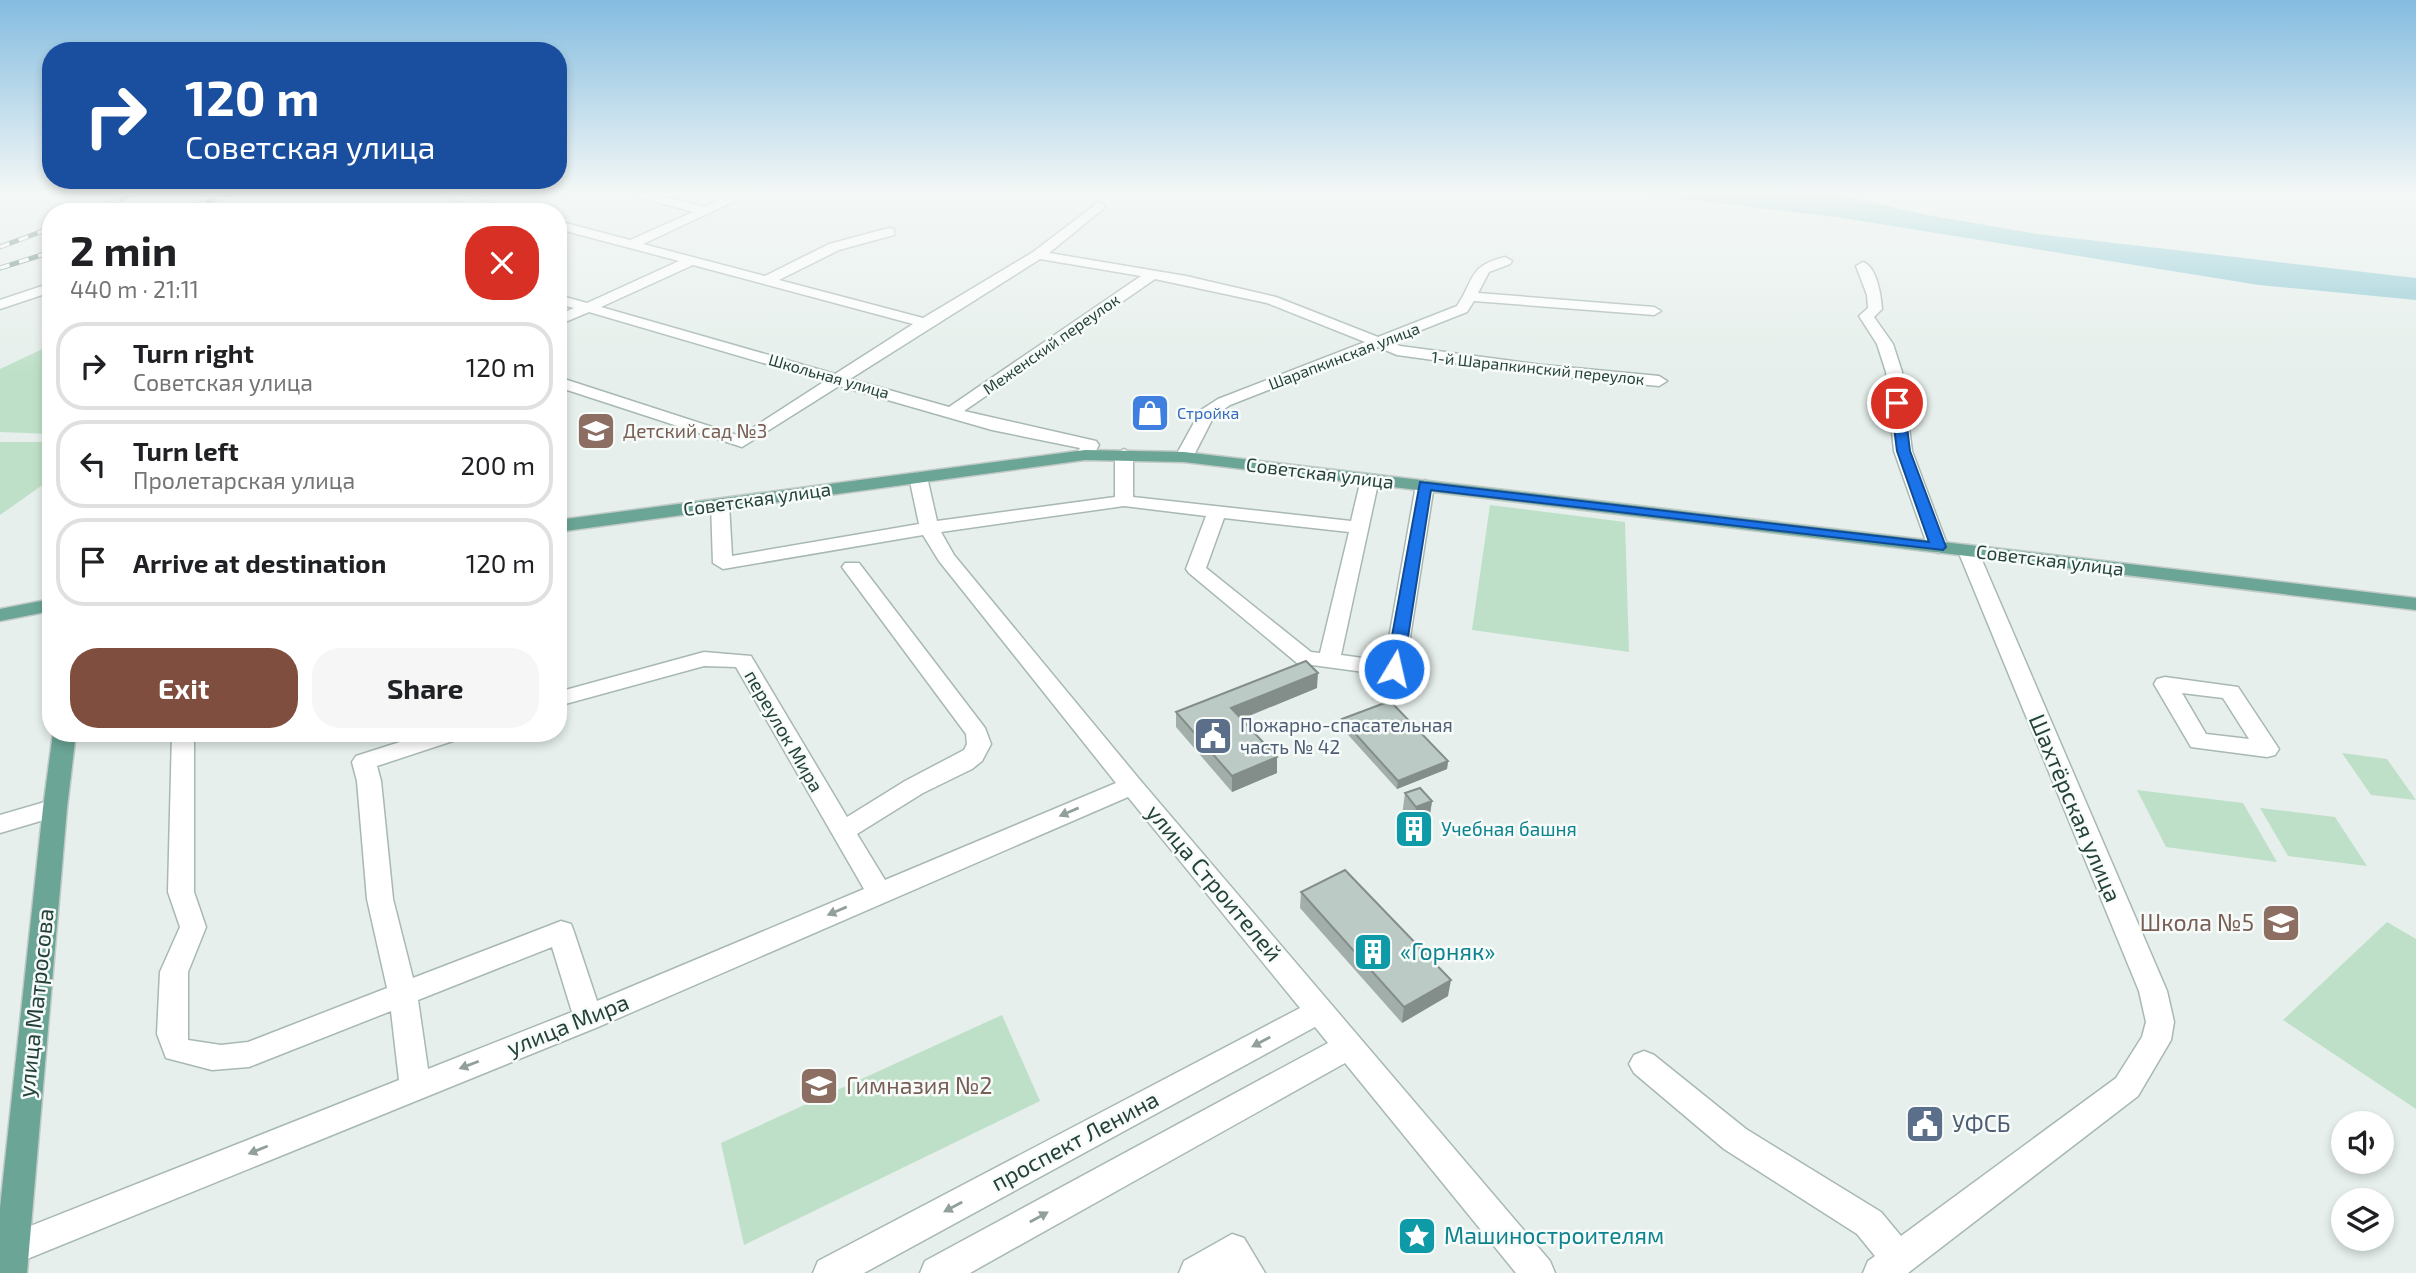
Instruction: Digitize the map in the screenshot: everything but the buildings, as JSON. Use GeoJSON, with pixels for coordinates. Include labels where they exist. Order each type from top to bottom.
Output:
{"type":"FeatureCollection","features":[{"type":"Feature","properties":{"kind":"main road","name":"Советская улица"},"geometry":{"type":"LineString","coordinates":[[567,525],[1085,455],[1124,454],[1184,457],[2416,604]]}},
{"type":"Feature","properties":{"kind":"main road"},"geometry":{"type":"LineString","coordinates":[[0,615],[42,607]]}},
{"type":"Feature","properties":{"kind":"main road","name":"улица Матросова"},"geometry":{"type":"LineString","coordinates":[[8,1258],[64,742]]}},
{"type":"Feature","properties":{"kind":"street"},"geometry":{"type":"LineString","coordinates":[[663,252],[925,323]]}},
{"type":"Feature","properties":{"kind":"street"},"geometry":{"type":"LineString","coordinates":[[768,280],[823,252]]}},
{"type":"Feature","properties":{"kind":"street"},"geometry":{"type":"LineString","coordinates":[[567,385],[742,442],[838,378],[1041,252]]}},
{"type":"Feature","properties":{"kind":"street","name":"1-й Шарапкинский переулок"},"geometry":{"type":"LineString","coordinates":[[1038,255],[1271,300],[1310,313],[1397,350],[1438,357],[1659,381]]}},
{"type":"Feature","properties":{"kind":"street"},"geometry":{"type":"LineString","coordinates":[[567,317],[693,260]]}},
{"type":"Feature","properties":{"kind":"street"},"geometry":{"type":"LineString","coordinates":[[1505,261],[1488,265],[1477,274],[1472,297],[1654,311]]}},
{"type":"Feature","properties":{"kind":"street"},"geometry":{"type":"LineString","coordinates":[[1863,266],[1874,295],[1875,309],[1866,316],[1885,344],[1894,372],[1903,451],[1938,547]]}},
{"type":"Feature","properties":{"kind":"street","name":"Меженский переулок"},"geometry":{"type":"LineString","coordinates":[[951,413],[1152,275]]}},
{"type":"Feature","properties":{"kind":"street"},"geometry":{"type":"LineString","coordinates":[[0,304],[42,290]]}},
{"type":"Feature","properties":{"kind":"street","name":"Шарапкинская улица"},"geometry":{"type":"LineString","coordinates":[[1184,457],[1206,413],[1224,402],[1462,309],[1472,297]]}},
{"type":"Feature","properties":{"kind":"street","name":"Школьная улица"},"geometry":{"type":"LineString","coordinates":[[567,302],[998,426],[1090,444],[1085,455]]}},
{"type":"Feature","properties":{"kind":"street"},"geometry":{"type":"LineString","coordinates":[[1124,454],[1124,500]]}},
{"type":"Feature","properties":{"kind":"street","name":"улица Строителей"},"geometry":{"type":"LineString","coordinates":[[918,477],[929,528],[946,557],[1132,786],[1538,1273]]}},
{"type":"Feature","properties":{"kind":"street"},"geometry":{"type":"LineString","coordinates":[[1329,660],[1370,479]]}},
{"type":"Feature","properties":{"kind":"street"},"geometry":{"type":"LineString","coordinates":[[1217,511],[1196,569],[1305,658],[1394,669],[1425,485]]}},
{"type":"Feature","properties":{"kind":"street"},"geometry":{"type":"LineString","coordinates":[[720,504],[723,563],[929,528],[1124,500],[1358,527]]}},
{"type":"Feature","properties":{"kind":"street","name":"Шахтёрская улица"},"geometry":{"type":"LineString","coordinates":[[1889,1265],[2127,1087],[2156,1040],[2160,1022],[2152,991],[1968,551]]}},
{"type":"Feature","properties":{"kind":"street"},"geometry":{"type":"LineString","coordinates":[[843,831],[914,787],[964,763],[974,755],[979,744],[977,733],[852,567]]}},
{"type":"Feature","properties":{"kind":"street","name":"переулок Мира"},"geometry":{"type":"LineString","coordinates":[[567,697],[704,659],[743,661],[879,893]]}},
{"type":"Feature","properties":{"kind":"street"},"geometry":{"type":"LineString","coordinates":[[183,742],[181,892],[193,927],[174,972],[172,1034],[176,1049],[198,1058],[218,1060],[249,1054],[561,932],[588,1018]]}},
{"type":"Feature","properties":{"kind":"street"},"geometry":{"type":"LineString","coordinates":[[415,1086],[403,995],[380,899],[369,781],[364,762],[425,742]]}},
{"type":"Feature","properties":{"kind":"street","name":"улица Мира"},"geometry":{"type":"LineString","coordinates":[[8,1258],[415,1086],[588,1018],[1132,786]]}},
{"type":"Feature","properties":{"kind":"street"},"geometry":{"type":"LineString","coordinates":[[0,824],[55,808]]}},
{"type":"Feature","properties":{"kind":"street","name":"проспект Ленина"},"geometry":{"type":"LineString","coordinates":[[830,1273],[1321,1010]]}},
{"type":"Feature","properties":{"kind":"street"},"geometry":{"type":"LineString","coordinates":[[937,1273],[1349,1046]]}},
{"type":"Feature","properties":{"kind":"street"},"geometry":{"type":"LineString","coordinates":[[1644,1064],[1735,1139],[1869,1223],[1889,1265]]}},
{"type":"Feature","properties":{"kind":"street"},"geometry":{"type":"LineString","coordinates":[[1196,1273],[1232,1250],[1248,1273]]}},
{"type":"Feature","properties":{"kind":"green space"},"geometry":{"type":"Polygon","coordinates":[[[42,349],[42,434],[0,432],[0,369],[42,349]]]}},
{"type":"Feature","properties":{"kind":"green space"},"geometry":{"type":"Polygon","coordinates":[[[0,442],[42,442],[42,485],[0,515],[0,442]]]}},
{"type":"Feature","properties":{"kind":"green space"},"geometry":{"type":"Polygon","coordinates":[[[1490,505],[1625,522],[1629,652],[1472,630],[1490,505]]]}},
{"type":"Feature","properties":{"kind":"green space"},"geometry":{"type":"Polygon","coordinates":[[[2342,753],[2387,759],[2416,800],[2371,795],[2342,753]]]}},
{"type":"Feature","properties":{"kind":"green space"},"geometry":{"type":"Polygon","coordinates":[[[2137,790],[2243,803],[2277,862],[2166,847],[2137,790]]]}},
{"type":"Feature","properties":{"kind":"green space"},"geometry":{"type":"Polygon","coordinates":[[[2260,808],[2335,817],[2367,866],[2288,856],[2260,808]]]}},
{"type":"Feature","properties":{"kind":"green space"},"geometry":{"type":"Polygon","coordinates":[[[2387,922],[2416,939],[2416,1109],[2283,1020],[2387,922]]]}},
{"type":"Feature","properties":{"kind":"green space"},"geometry":{"type":"Polygon","coordinates":[[[1002,1015],[1040,1101],[744,1245],[721,1143],[1002,1015]]]}},
{"type":"Feature","properties":{"kind":"water"},"geometry":{"type":"Polygon","coordinates":[[[2056,252],[2196,252],[2416,278],[2416,300],[2259,285],[2056,252]]]}},
{"type":"Feature","properties":{"kind":"railway"},"geometry":{"type":"LineString","coordinates":[[0,268],[42,255]]}},
{"type":"Feature","properties":{"kind":"place","name":"Стройка"},"geometry":{"type":"Point","coordinates":[1150,413]}},
{"type":"Feature","properties":{"kind":"place","name":"Детский сад №3"},"geometry":{"type":"Point","coordinates":[596,431]}},
{"type":"Feature","properties":{"kind":"place","name":"Пожарно-спасательная часть № 42"},"geometry":{"type":"Point","coordinates":[1213,736]}},
{"type":"Feature","properties":{"kind":"place","name":"Учебная башня"},"geometry":{"type":"Point","coordinates":[1414,829]}},
{"type":"Feature","properties":{"kind":"place","name":"Школа №5"},"geometry":{"type":"Point","coordinates":[2281,923]}},
{"type":"Feature","properties":{"kind":"place","name":"«Горняк»"},"geometry":{"type":"Point","coordinates":[1373,952]}},
{"type":"Feature","properties":{"kind":"place","name":"Гимназия №2"},"geometry":{"type":"Point","coordinates":[819,1086]}},
{"type":"Feature","properties":{"kind":"place","name":"УФСБ"},"geometry":{"type":"Point","coordinates":[1925,1124]}},
{"type":"Feature","properties":{"kind":"place","name":"Машиностроителям"},"geometry":{"type":"Point","coordinates":[1417,1236]}},
{"type":"Feature","properties":{"kind":"route"},"geometry":{"type":"LineString","coordinates":[[1394,669],[1425,485],[1938,547],[1903,451],[1897,403]]}}]}
